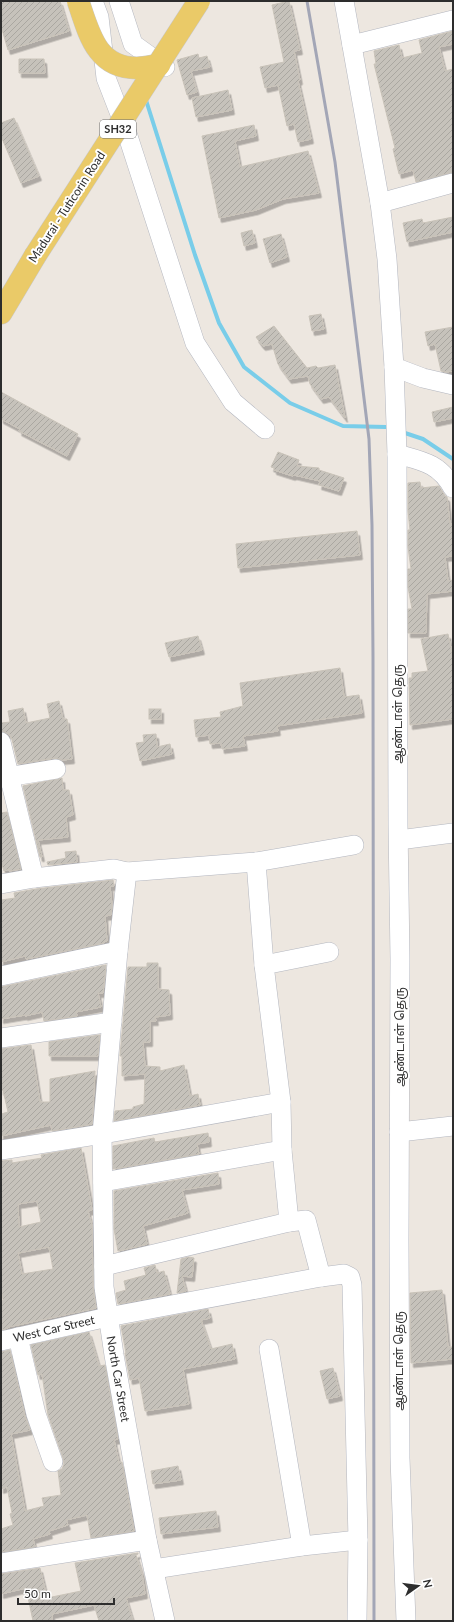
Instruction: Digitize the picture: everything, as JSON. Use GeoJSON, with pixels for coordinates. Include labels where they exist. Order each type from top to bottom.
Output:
{"type":"FeatureCollection","features":[{"type":"Feature","properties":{"kind":"main road"},"geometry":{"type":"LineString","coordinates":[[78,1],[88,32],[96,48],[108,61],[136,68],[162,66]]}},
{"type":"Feature","properties":{"kind":"main road","name":"Madurai - Tuticorin Road"},"geometry":{"type":"LineString","coordinates":[[1,313],[35,256],[162,66],[199,1]]}},
{"type":"Feature","properties":{"kind":"street"},"geometry":{"type":"LineString","coordinates":[[93,1],[99,17],[106,78],[124,126],[195,344],[233,402],[265,429]]}},
{"type":"Feature","properties":{"kind":"street"},"geometry":{"type":"LineString","coordinates":[[119,1],[133,44],[162,66]]}},
{"type":"Feature","properties":{"kind":"street"},"geometry":{"type":"LineString","coordinates":[[1,325],[124,126],[151,88],[162,66],[211,1]]}},
{"type":"Feature","properties":{"kind":"street","name":"ஆண்டாள் தெரு"},"geometry":{"type":"LineString","coordinates":[[344,1],[380,202],[387,259],[394,367],[400,951],[398,1240],[400,1458],[406,1621]]}},
{"type":"Feature","properties":{"kind":"street"},"geometry":{"type":"LineString","coordinates":[[352,45],[453,20]]}},
{"type":"Feature","properties":{"kind":"street"},"geometry":{"type":"LineString","coordinates":[[380,202],[453,182]]}},
{"type":"Feature","properties":{"kind":"street"},"geometry":{"type":"LineString","coordinates":[[394,367],[423,378],[453,385]]}},
{"type":"Feature","properties":{"kind":"street"},"geometry":{"type":"LineString","coordinates":[[396,446],[429,463],[448,479],[453,488]]}},
{"type":"Feature","properties":{"kind":"street"},"geometry":{"type":"LineString","coordinates":[[1,742],[5,777],[34,878]]}},
{"type":"Feature","properties":{"kind":"street"},"geometry":{"type":"LineString","coordinates":[[5,777],[56,769]]}},
{"type":"Feature","properties":{"kind":"street"},"geometry":{"type":"LineString","coordinates":[[399,840],[453,833]]}},
{"type":"Feature","properties":{"kind":"street"},"geometry":{"type":"LineString","coordinates":[[1,884],[34,878],[114,869],[127,872],[256,862],[354,845]]}},
{"type":"Feature","properties":{"kind":"street"},"geometry":{"type":"LineString","coordinates":[[256,862],[264,965],[281,1102],[282,1150],[289,1222]]}},
{"type":"Feature","properties":{"kind":"street","name":"North Car Street"},"geometry":{"type":"LineString","coordinates":[[127,872],[118,951],[102,1134],[104,1287],[147,1540],[165,1621]]}},
{"type":"Feature","properties":{"kind":"street"},"geometry":{"type":"LineString","coordinates":[[1,976],[118,951]]}},
{"type":"Feature","properties":{"kind":"street"},"geometry":{"type":"LineString","coordinates":[[264,965],[329,952]]}},
{"type":"Feature","properties":{"kind":"street"},"geometry":{"type":"LineString","coordinates":[[1,1038],[112,1022]]}},
{"type":"Feature","properties":{"kind":"street"},"geometry":{"type":"LineString","coordinates":[[1,1150],[102,1134],[281,1102]]}},
{"type":"Feature","properties":{"kind":"street"},"geometry":{"type":"LineString","coordinates":[[399,1132],[453,1126]]}},
{"type":"Feature","properties":{"kind":"street"},"geometry":{"type":"LineString","coordinates":[[103,1182],[282,1150]]}},
{"type":"Feature","properties":{"kind":"street"},"geometry":{"type":"LineString","coordinates":[[104,1266],[289,1222],[306,1220],[321,1277]]}},
{"type":"Feature","properties":{"kind":"street","name":"West Car Street"},"geometry":{"type":"LineString","coordinates":[[9,1339],[108,1317],[321,1277],[344,1274],[350,1277],[352,1285],[358,1540],[356,1621]]}},
{"type":"Feature","properties":{"kind":"street"},"geometry":{"type":"LineString","coordinates":[[9,1339],[53,1462]]}},
{"type":"Feature","properties":{"kind":"street"},"geometry":{"type":"LineString","coordinates":[[269,1349],[302,1546]]}},
{"type":"Feature","properties":{"kind":"street"},"geometry":{"type":"LineString","coordinates":[[1,1563],[147,1540]]}},
{"type":"Feature","properties":{"kind":"street"},"geometry":{"type":"LineString","coordinates":[[154,1569],[302,1546],[358,1540]]}},
{"type":"Feature","properties":{"kind":"building"},"geometry":{"type":"Polygon","coordinates":[[[1,1],[60,1],[69,31],[8,50],[1,26],[1,1]]]}},
{"type":"Feature","properties":{"kind":"building"},"geometry":{"type":"Polygon","coordinates":[[[289,1],[300,50],[294,51],[300,80],[298,81],[311,139],[298,142],[294,124],[287,126],[278,85],[265,88],[260,67],[284,62],[272,5],[289,1]]]}},
{"type":"Feature","properties":{"kind":"building"},"geometry":{"type":"Polygon","coordinates":[[[453,31],[453,44],[439,47],[445,71],[453,69],[453,172],[416,182],[413,170],[399,174],[393,149],[395,148],[374,64],[376,64],[374,51],[399,45],[402,58],[422,53],[419,40],[453,31]]]}},
{"type":"Feature","properties":{"kind":"building"},"geometry":{"type":"Polygon","coordinates":[[[198,54],[199,58],[207,56],[210,67],[191,71],[197,92],[187,95],[177,60],[198,54]]]}},
{"type":"Feature","properties":{"kind":"building"},"geometry":{"type":"Polygon","coordinates":[[[19,59],[44,59],[45,73],[19,73],[19,59]]]}},
{"type":"Feature","properties":{"kind":"building"},"geometry":{"type":"Polygon","coordinates":[[[228,90],[232,110],[196,117],[192,98],[228,90]]]}},
{"type":"Feature","properties":{"kind":"building"},"geometry":{"type":"Polygon","coordinates":[[[14,118],[39,176],[21,183],[1,136],[1,123],[14,118]]]}},
{"type":"Feature","properties":{"kind":"building"},"geometry":{"type":"Polygon","coordinates":[[[254,125],[256,136],[235,141],[240,167],[308,151],[319,193],[283,199],[256,210],[219,218],[202,136],[254,125]]]}},
{"type":"Feature","properties":{"kind":"building"},"geometry":{"type":"Polygon","coordinates":[[[453,217],[453,232],[407,242],[403,223],[422,219],[423,223],[453,217]]]}},
{"type":"Feature","properties":{"kind":"building"},"geometry":{"type":"Polygon","coordinates":[[[252,230],[255,243],[244,246],[241,233],[252,230]]]}},
{"type":"Feature","properties":{"kind":"building"},"geometry":{"type":"Polygon","coordinates":[[[281,234],[287,257],[270,263],[263,239],[281,234]]]}},
{"type":"Feature","properties":{"kind":"building"},"geometry":{"type":"Polygon","coordinates":[[[321,314],[324,329],[312,331],[309,316],[321,314]]]}},
{"type":"Feature","properties":{"kind":"building"},"geometry":{"type":"Polygon","coordinates":[[[274,326],[307,368],[335,365],[345,418],[329,397],[321,399],[310,384],[308,376],[289,379],[278,364],[272,344],[263,346],[261,344],[256,337],[274,326]]]}},
{"type":"Feature","properties":{"kind":"building"},"geometry":{"type":"Polygon","coordinates":[[[453,327],[453,371],[441,371],[435,344],[428,346],[425,332],[453,327]]]}},
{"type":"Feature","properties":{"kind":"building"},"geometry":{"type":"Polygon","coordinates":[[[1,392],[78,434],[67,456],[19,431],[20,429],[1,419],[1,392]]]}},
{"type":"Feature","properties":{"kind":"building"},"geometry":{"type":"Polygon","coordinates":[[[453,407],[453,418],[434,422],[432,412],[453,407]]]}},
{"type":"Feature","properties":{"kind":"building"},"geometry":{"type":"Polygon","coordinates":[[[278,452],[299,460],[297,466],[319,468],[319,470],[344,478],[339,491],[319,485],[320,481],[293,476],[274,470],[274,468],[271,467],[278,452]]]}},
{"type":"Feature","properties":{"kind":"building"},"geometry":{"type":"Polygon","coordinates":[[[420,482],[421,488],[439,486],[447,497],[450,524],[453,524],[453,556],[445,557],[448,581],[453,580],[453,591],[427,594],[426,633],[408,633],[408,609],[412,609],[408,587],[408,569],[411,569],[408,547],[408,530],[410,530],[408,483],[420,482]]]}},
{"type":"Feature","properties":{"kind":"building"},"geometry":{"type":"Polygon","coordinates":[[[357,531],[360,555],[238,568],[236,544],[357,531]]]}},
{"type":"Feature","properties":{"kind":"building"},"geometry":{"type":"Polygon","coordinates":[[[448,634],[453,657],[453,719],[410,725],[409,678],[412,678],[412,673],[428,671],[421,639],[448,634]]]}},
{"type":"Feature","properties":{"kind":"building"},"geometry":{"type":"Polygon","coordinates":[[[198,636],[202,650],[169,657],[165,643],[198,636]]]}},
{"type":"Feature","properties":{"kind":"building"},"geometry":{"type":"Polygon","coordinates":[[[340,668],[344,697],[359,695],[362,713],[277,726],[278,731],[243,736],[245,746],[222,749],[221,743],[210,744],[209,735],[196,737],[194,720],[221,717],[220,712],[243,706],[240,683],[340,668]]]}},
{"type":"Feature","properties":{"kind":"building"},"geometry":{"type":"Polygon","coordinates":[[[59,701],[63,719],[67,719],[72,759],[62,760],[54,758],[18,764],[12,739],[9,734],[1,731],[1,723],[10,722],[8,711],[23,708],[26,723],[50,718],[47,704],[59,701]]]}},
{"type":"Feature","properties":{"kind":"building"},"geometry":{"type":"Polygon","coordinates":[[[149,709],[161,709],[161,719],[149,719],[149,709]]]}},
{"type":"Feature","properties":{"kind":"building"},"geometry":{"type":"Polygon","coordinates":[[[156,734],[157,747],[170,744],[172,754],[140,761],[136,743],[144,742],[143,735],[156,734]]]}},
{"type":"Feature","properties":{"kind":"building"},"geometry":{"type":"Polygon","coordinates":[[[62,778],[63,790],[69,790],[73,815],[66,817],[68,837],[38,840],[42,857],[40,857],[23,786],[62,778]]]}},
{"type":"Feature","properties":{"kind":"building"},"geometry":{"type":"Polygon","coordinates":[[[7,812],[21,869],[9,871],[9,869],[4,871],[1,862],[1,813],[7,812]]]}},
{"type":"Feature","properties":{"kind":"building"},"geometry":{"type":"Polygon","coordinates":[[[76,851],[77,862],[48,865],[47,862],[66,858],[65,852],[76,851]]]}},
{"type":"Feature","properties":{"kind":"building"},"geometry":{"type":"Polygon","coordinates":[[[113,880],[114,886],[110,886],[112,905],[111,915],[105,916],[107,941],[104,941],[104,943],[26,959],[25,956],[1,962],[1,900],[15,898],[14,893],[36,889],[113,880]]]}},
{"type":"Feature","properties":{"kind":"building"},"geometry":{"type":"Polygon","coordinates":[[[147,963],[158,963],[158,989],[169,990],[170,1015],[155,1017],[156,1021],[150,1021],[150,1042],[143,1042],[145,1066],[160,1067],[160,1071],[184,1065],[190,1096],[198,1094],[200,1105],[114,1121],[115,1111],[133,1109],[133,1107],[144,1104],[145,1074],[122,1076],[122,1056],[120,1056],[128,967],[147,967],[147,963]]]}},
{"type":"Feature","properties":{"kind":"building"},"geometry":{"type":"Polygon","coordinates":[[[106,965],[103,993],[98,993],[101,1007],[76,1012],[77,1016],[44,1021],[42,1012],[1,1019],[1,987],[106,965]]]}},
{"type":"Feature","properties":{"kind":"building"},"geometry":{"type":"Polygon","coordinates":[[[100,1035],[98,1056],[49,1056],[49,1042],[100,1035]]]}},
{"type":"Feature","properties":{"kind":"building"},"geometry":{"type":"Polygon","coordinates":[[[31,1045],[40,1102],[50,1102],[50,1079],[95,1071],[92,1124],[52,1131],[51,1125],[1,1136],[1,1114],[8,1112],[3,1090],[1,1091],[1,1049],[31,1045]]]}},
{"type":"Feature","properties":{"kind":"building"},"geometry":{"type":"Polygon","coordinates":[[[208,1133],[209,1142],[197,1144],[199,1154],[113,1169],[113,1146],[154,1138],[155,1142],[208,1133]]]}},
{"type":"Feature","properties":{"kind":"building"},"geometry":{"type":"Polygon","coordinates":[[[81,1148],[92,1210],[88,1211],[92,1226],[93,1287],[96,1308],[8,1327],[1,1330],[1,1301],[3,1300],[1,1289],[1,1161],[12,1160],[12,1163],[42,1158],[41,1155],[81,1148]],[[37,1201],[18,1204],[19,1227],[41,1222],[37,1201]],[[49,1247],[18,1253],[22,1274],[53,1269],[49,1247]]]}},
{"type":"Feature","properties":{"kind":"building"},"geometry":{"type":"Polygon","coordinates":[[[218,1173],[219,1184],[182,1190],[188,1213],[143,1226],[147,1244],[118,1251],[114,1229],[114,1191],[218,1173]]]}},
{"type":"Feature","properties":{"kind":"building"},"geometry":{"type":"Polygon","coordinates":[[[189,1257],[194,1258],[192,1277],[182,1276],[186,1291],[177,1293],[181,1259],[189,1257]]]}},
{"type":"Feature","properties":{"kind":"building"},"geometry":{"type":"Polygon","coordinates":[[[155,1265],[157,1273],[164,1271],[170,1294],[118,1304],[116,1293],[126,1290],[124,1281],[146,1275],[144,1268],[155,1265]]]}},
{"type":"Feature","properties":{"kind":"building"},"geometry":{"type":"Polygon","coordinates":[[[442,1290],[448,1347],[453,1347],[453,1359],[411,1363],[410,1293],[442,1290]]]}},
{"type":"Feature","properties":{"kind":"building"},"geometry":{"type":"Polygon","coordinates":[[[208,1309],[210,1318],[201,1320],[211,1349],[232,1344],[235,1359],[183,1369],[189,1404],[145,1411],[139,1378],[130,1380],[121,1326],[208,1309]]]}},
{"type":"Feature","properties":{"kind":"building"},"geometry":{"type":"Polygon","coordinates":[[[89,1332],[99,1366],[105,1365],[118,1439],[114,1440],[119,1463],[122,1462],[134,1531],[91,1538],[87,1515],[66,1520],[68,1525],[49,1531],[50,1534],[33,1539],[35,1547],[1,1552],[1,1529],[13,1525],[10,1514],[12,1513],[7,1487],[1,1489],[1,1352],[10,1350],[25,1417],[30,1430],[11,1434],[25,1511],[44,1506],[42,1498],[61,1495],[58,1471],[62,1469],[64,1464],[48,1415],[42,1374],[38,1375],[31,1345],[89,1332]]]}},
{"type":"Feature","properties":{"kind":"building"},"geometry":{"type":"Polygon","coordinates":[[[333,1368],[340,1396],[327,1399],[320,1371],[333,1368]]]}},
{"type":"Feature","properties":{"kind":"building"},"geometry":{"type":"Polygon","coordinates":[[[178,1466],[181,1480],[153,1484],[151,1471],[178,1466]]]}},
{"type":"Feature","properties":{"kind":"building"},"geometry":{"type":"Polygon","coordinates":[[[216,1511],[218,1527],[161,1534],[159,1518],[216,1511]]]}},
{"type":"Feature","properties":{"kind":"building"},"geometry":{"type":"Polygon","coordinates":[[[138,1553],[136,1555],[142,1574],[145,1594],[126,1598],[133,1621],[99,1621],[94,1605],[52,1614],[52,1621],[33,1621],[26,1588],[1,1594],[1,1574],[40,1568],[47,1598],[81,1591],[75,1563],[138,1553]]]}},
{"type":"Feature","properties":{"kind":"waterway"},"geometry":{"type":"LineString","coordinates":[[145,97],[195,255],[219,323],[244,367],[290,403],[343,426],[386,427],[391,429]]}},
{"type":"Feature","properties":{"kind":"waterway"},"geometry":{"type":"LineString","coordinates":[[402,432],[423,439],[453,459]]}},
{"type":"Feature","properties":{"kind":"railway"},"geometry":{"type":"LineString","coordinates":[[307,1],[335,162],[369,439],[372,525],[373,657],[374,1621]]}}]}
